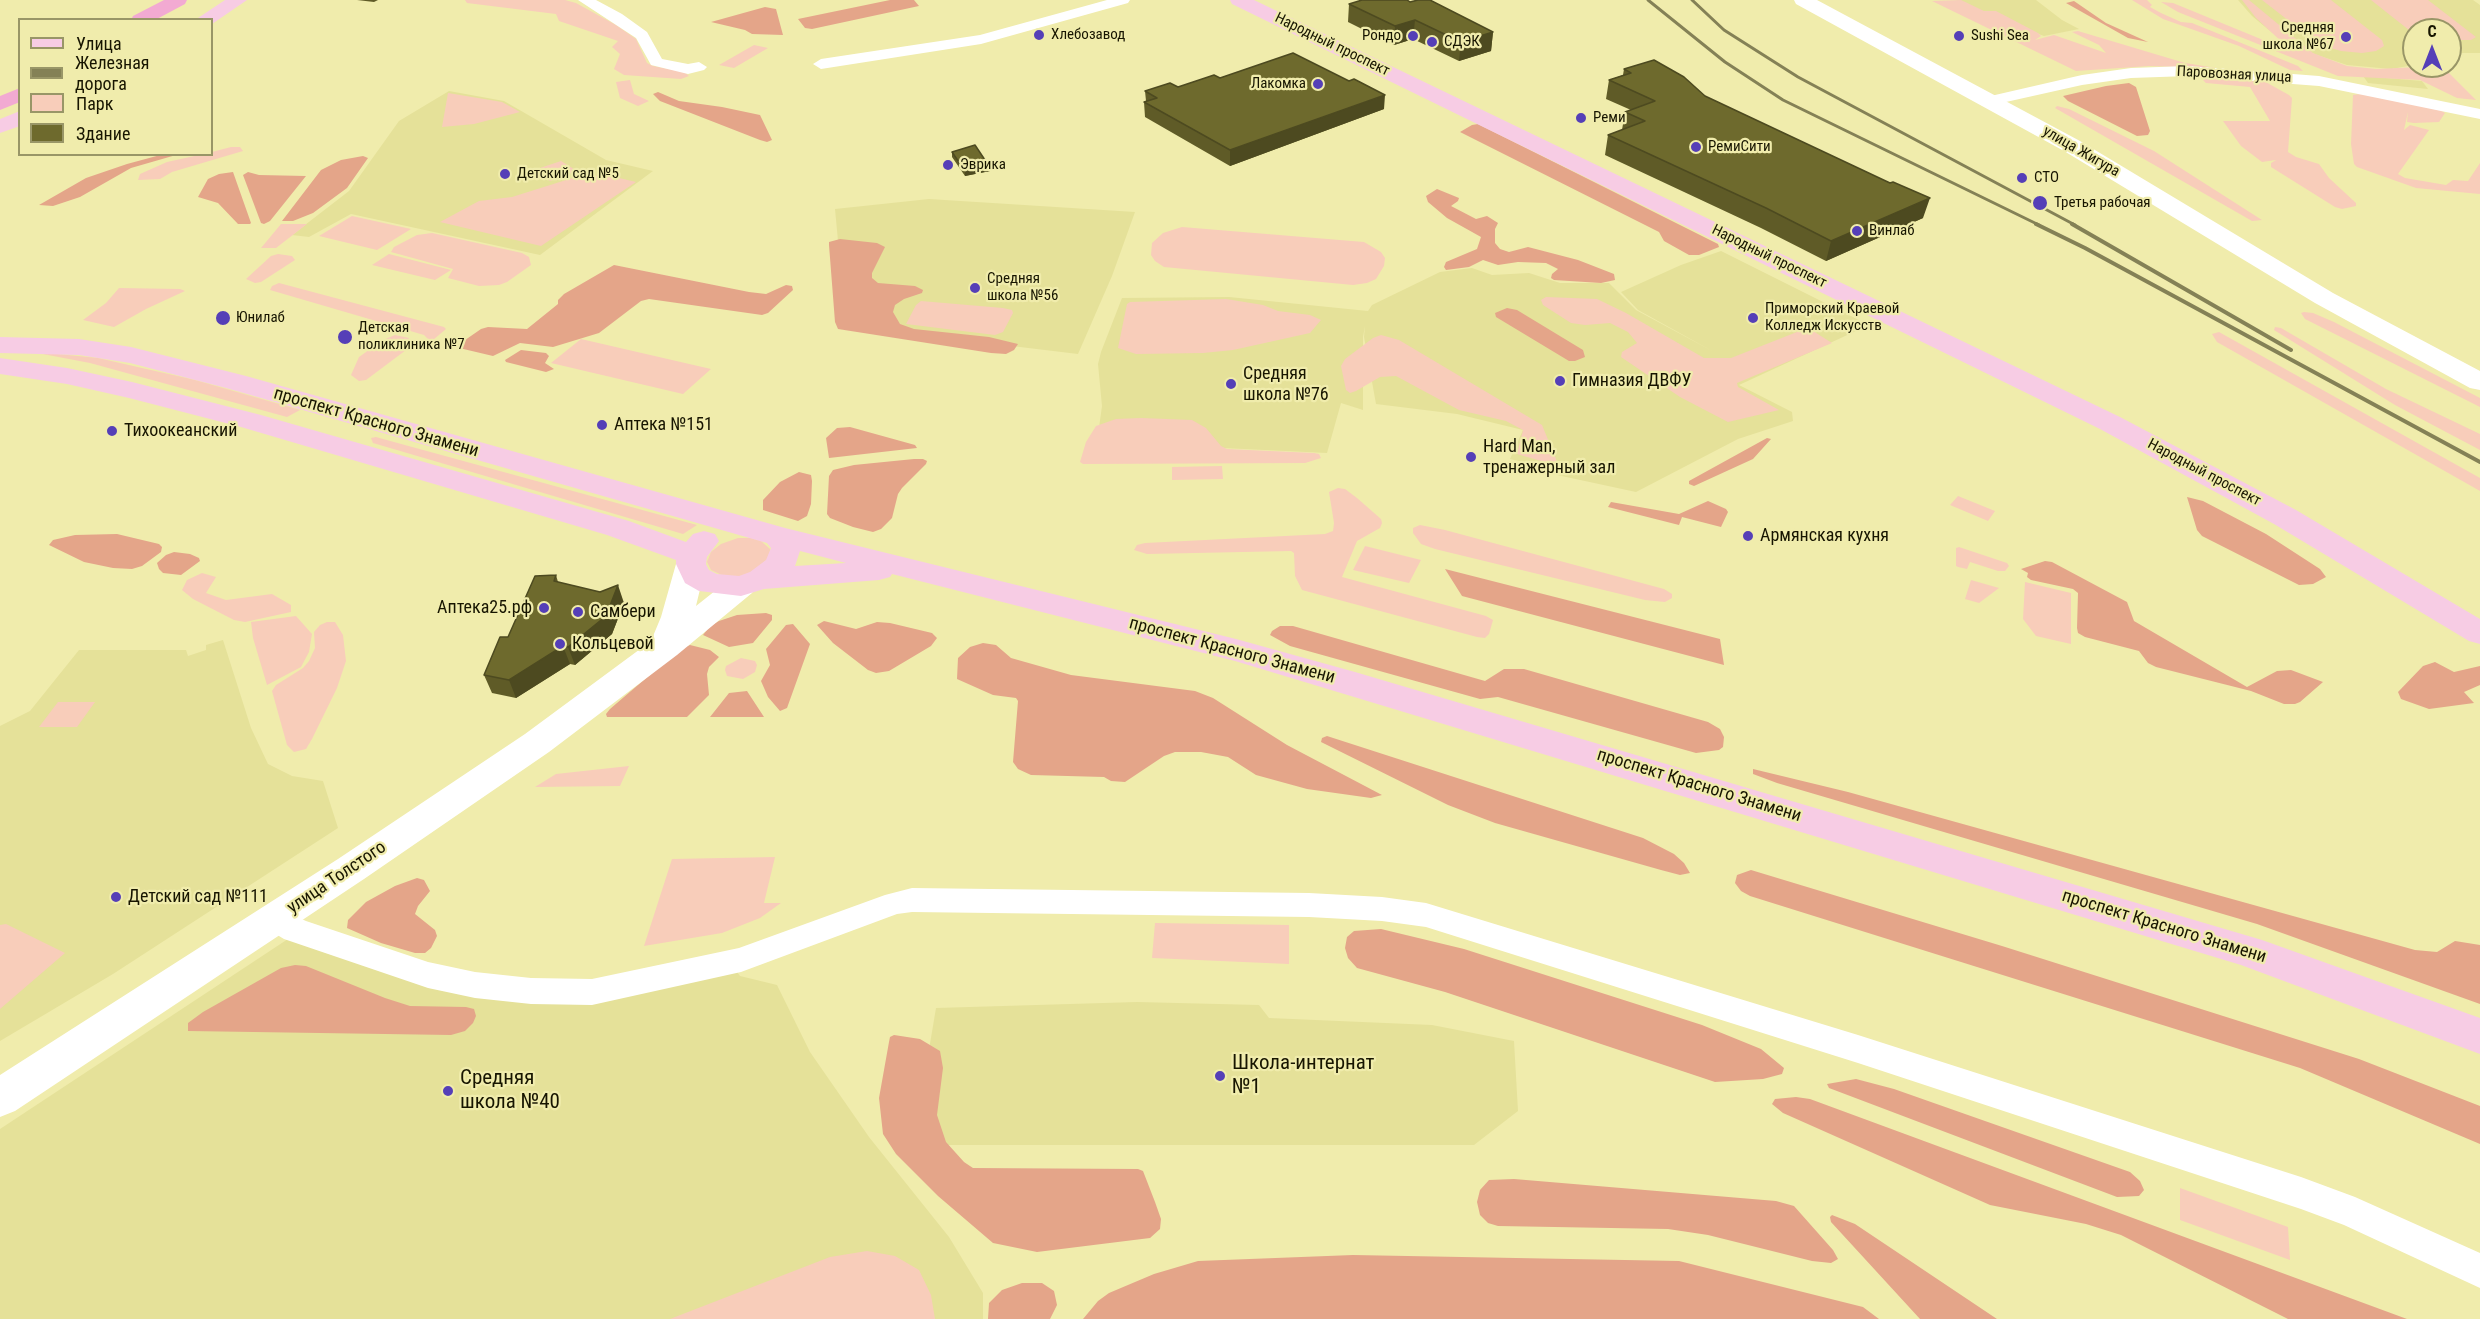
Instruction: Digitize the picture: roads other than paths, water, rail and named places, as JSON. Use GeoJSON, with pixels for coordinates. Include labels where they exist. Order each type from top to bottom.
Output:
{"type":"FeatureCollection","features":[{"type":"Feature","properties":{"kind":"highway"},"geometry":{"type":"LineString","coordinates":[[144,18],[178,0]]}},
{"type":"Feature","properties":{"kind":"highway"},"geometry":{"type":"LineString","coordinates":[[169,18],[203,0]]}},
{"type":"Feature","properties":{"kind":"highway"},"geometry":{"type":"LineString","coordinates":[[0,91],[18,82]]}},
{"type":"Feature","properties":{"kind":"highway"},"geometry":{"type":"LineString","coordinates":[[0,104],[18,95]]}},
{"type":"Feature","properties":{"kind":"main road"},"geometry":{"type":"LineString","coordinates":[[207,18],[238,0]]}},
{"type":"Feature","properties":{"kind":"main road","name":"Народный проспект"},"geometry":{"type":"LineString","coordinates":[[1239,0],[2110,423],[2286,517],[2480,633]]}},
{"type":"Feature","properties":{"kind":"main road","name":"улица Жигура"},"geometry":{"type":"LineString","coordinates":[[1803,0],[2072,146],[2324,298],[2480,382]]}},
{"type":"Feature","properties":{"kind":"main road"},"geometry":{"type":"LineString","coordinates":[[0,127],[18,118]]}},
{"type":"Feature","properties":{"kind":"main road"},"geometry":{"type":"LineString","coordinates":[[0,333],[79,346]]}},
{"type":"Feature","properties":{"kind":"main road","name":"проспект Красного Знамени"},"geometry":{"type":"LineString","coordinates":[[0,345],[79,346],[131,355],[748,528],[1224,647],[1354,683],[2248,951],[2480,1036]]}},
{"type":"Feature","properties":{"kind":"main road","name":"проспект Красного Знамени"},"geometry":{"type":"LineString","coordinates":[[0,366],[67,376],[132,390],[330,443],[618,528],[691,560],[696,576],[705,582],[717,585],[908,568]]}},
{"type":"Feature","properties":{"kind":"main road"},"geometry":{"type":"LineString","coordinates":[[330,443],[349,436],[365,420]]}},
{"type":"Feature","properties":{"kind":"main road","name":"проспект Красного Знамени"},"geometry":{"type":"LineString","coordinates":[[691,560],[701,544],[717,534],[731,529],[748,528]]}},
{"type":"Feature","properties":{"kind":"main road"},"geometry":{"type":"LineString","coordinates":[[751,583],[773,572],[784,557],[786,548],[778,536]]}},
{"type":"Feature","properties":{"kind":"main road"},"geometry":{"type":"LineString","coordinates":[[665,647],[677,617],[691,560]]}},
{"type":"Feature","properties":{"kind":"main road","name":"улица Толстого"},"geometry":{"type":"LineString","coordinates":[[0,1098],[275,919],[537,743],[751,583]]}},
{"type":"Feature","properties":{"kind":"street"},"geometry":{"type":"LineString","coordinates":[[585,0],[617,17],[642,35],[656,62],[688,69],[699,67]]}},
{"type":"Feature","properties":{"kind":"street"},"geometry":{"type":"LineString","coordinates":[[821,64],[981,39],[1124,0]]}},
{"type":"Feature","properties":{"kind":"street","name":"Паровозная улица"},"geometry":{"type":"LineString","coordinates":[[1988,101],[2082,80],[2131,73],[2188,71],[2319,81],[2480,114]]}},
{"type":"Feature","properties":{"kind":"street"},"geometry":{"type":"LineString","coordinates":[[275,919],[295,930],[367,957],[428,975],[486,987],[531,991],[592,992],[741,960],[895,903],[912,900],[1309,905],[1382,909],[1425,915],[1858,1049],[2301,1193],[2355,1213],[2480,1271]]}},
{"type":"Feature","properties":{"kind":"railway"},"geometry":{"type":"LineString","coordinates":[[1648,0],[1725,62],[1783,100],[2039,225]]}},
{"type":"Feature","properties":{"kind":"railway"},"geometry":{"type":"LineString","coordinates":[[1692,0],[1724,30],[1798,77],[2075,225]]}},
{"type":"Feature","properties":{"kind":"railway"},"geometry":{"type":"LineString","coordinates":[[2036,224],[2085,248],[2480,462]]}},
{"type":"Feature","properties":{"kind":"railway"},"geometry":{"type":"LineString","coordinates":[[2072,224],[2291,350]]}},
{"type":"Feature","properties":{"kind":"place","name":"Хлебозавод"},"geometry":{"type":"Point","coordinates":[1039,35]}},
{"type":"Feature","properties":{"kind":"place","name":"Рондо"},"geometry":{"type":"Point","coordinates":[1413,36]}},
{"type":"Feature","properties":{"kind":"place","name":"Sushi Sea"},"geometry":{"type":"Point","coordinates":[1959,36]}},
{"type":"Feature","properties":{"kind":"place","name":"Средняя школа №67"},"geometry":{"type":"Point","coordinates":[2346,37]}},
{"type":"Feature","properties":{"kind":"place","name":"СДЭК"},"geometry":{"type":"Point","coordinates":[1432,42]}},
{"type":"Feature","properties":{"kind":"place","name":"Лакомка"},"geometry":{"type":"Point","coordinates":[1318,84]}},
{"type":"Feature","properties":{"kind":"place","name":"Реми"},"geometry":{"type":"Point","coordinates":[1581,118]}},
{"type":"Feature","properties":{"kind":"place","name":"РемиСити"},"geometry":{"type":"Point","coordinates":[1696,147]}},
{"type":"Feature","properties":{"kind":"place","name":"Эврика"},"geometry":{"type":"Point","coordinates":[948,165]}},
{"type":"Feature","properties":{"kind":"place","name":"Детский сад №5"},"geometry":{"type":"Point","coordinates":[505,174]}},
{"type":"Feature","properties":{"kind":"place","name":"СТО"},"geometry":{"type":"Point","coordinates":[2022,178]}},
{"type":"Feature","properties":{"kind":"place","name":"Третья рабочая"},"geometry":{"type":"Point","coordinates":[2040,203]}},
{"type":"Feature","properties":{"kind":"place","name":"Винлаб"},"geometry":{"type":"Point","coordinates":[1857,231]}},
{"type":"Feature","properties":{"kind":"place","name":"Средняя школа №56"},"geometry":{"type":"Point","coordinates":[975,288]}},
{"type":"Feature","properties":{"kind":"place","name":"Юнилаб"},"geometry":{"type":"Point","coordinates":[223,318]}},
{"type":"Feature","properties":{"kind":"place","name":"Приморский Краевой Колледж Искусств"},"geometry":{"type":"Point","coordinates":[1753,318]}},
{"type":"Feature","properties":{"kind":"place","name":"Детская поликлиника №7"},"geometry":{"type":"Point","coordinates":[345,337]}},
{"type":"Feature","properties":{"kind":"place","name":"Гимназия ДВФУ"},"geometry":{"type":"Point","coordinates":[1560,381]}},
{"type":"Feature","properties":{"kind":"place","name":"Средняя школа №76"},"geometry":{"type":"Point","coordinates":[1231,384]}},
{"type":"Feature","properties":{"kind":"place","name":"Аптека №151"},"geometry":{"type":"Point","coordinates":[602,425]}},
{"type":"Feature","properties":{"kind":"place","name":"Тихоокеанский"},"geometry":{"type":"Point","coordinates":[112,431]}},
{"type":"Feature","properties":{"kind":"place","name":"Hard Man, тренажерный зал"},"geometry":{"type":"Point","coordinates":[1471,457]}},
{"type":"Feature","properties":{"kind":"place","name":"Армянская кухня"},"geometry":{"type":"Point","coordinates":[1748,536]}},
{"type":"Feature","properties":{"kind":"place","name":"Аптека25.рф"},"geometry":{"type":"Point","coordinates":[544,608]}},
{"type":"Feature","properties":{"kind":"place","name":"Самбери"},"geometry":{"type":"Point","coordinates":[578,612]}},
{"type":"Feature","properties":{"kind":"place","name":"Кольцевой"},"geometry":{"type":"Point","coordinates":[560,644]}},
{"type":"Feature","properties":{"kind":"place","name":"Детский сад №111"},"geometry":{"type":"Point","coordinates":[116,897]}},
{"type":"Feature","properties":{"kind":"place","name":"Школа-интернат №1"},"geometry":{"type":"Point","coordinates":[1220,1076]}},
{"type":"Feature","properties":{"kind":"place","name":"Средняя школа №40"},"geometry":{"type":"Point","coordinates":[448,1091]}}]}
